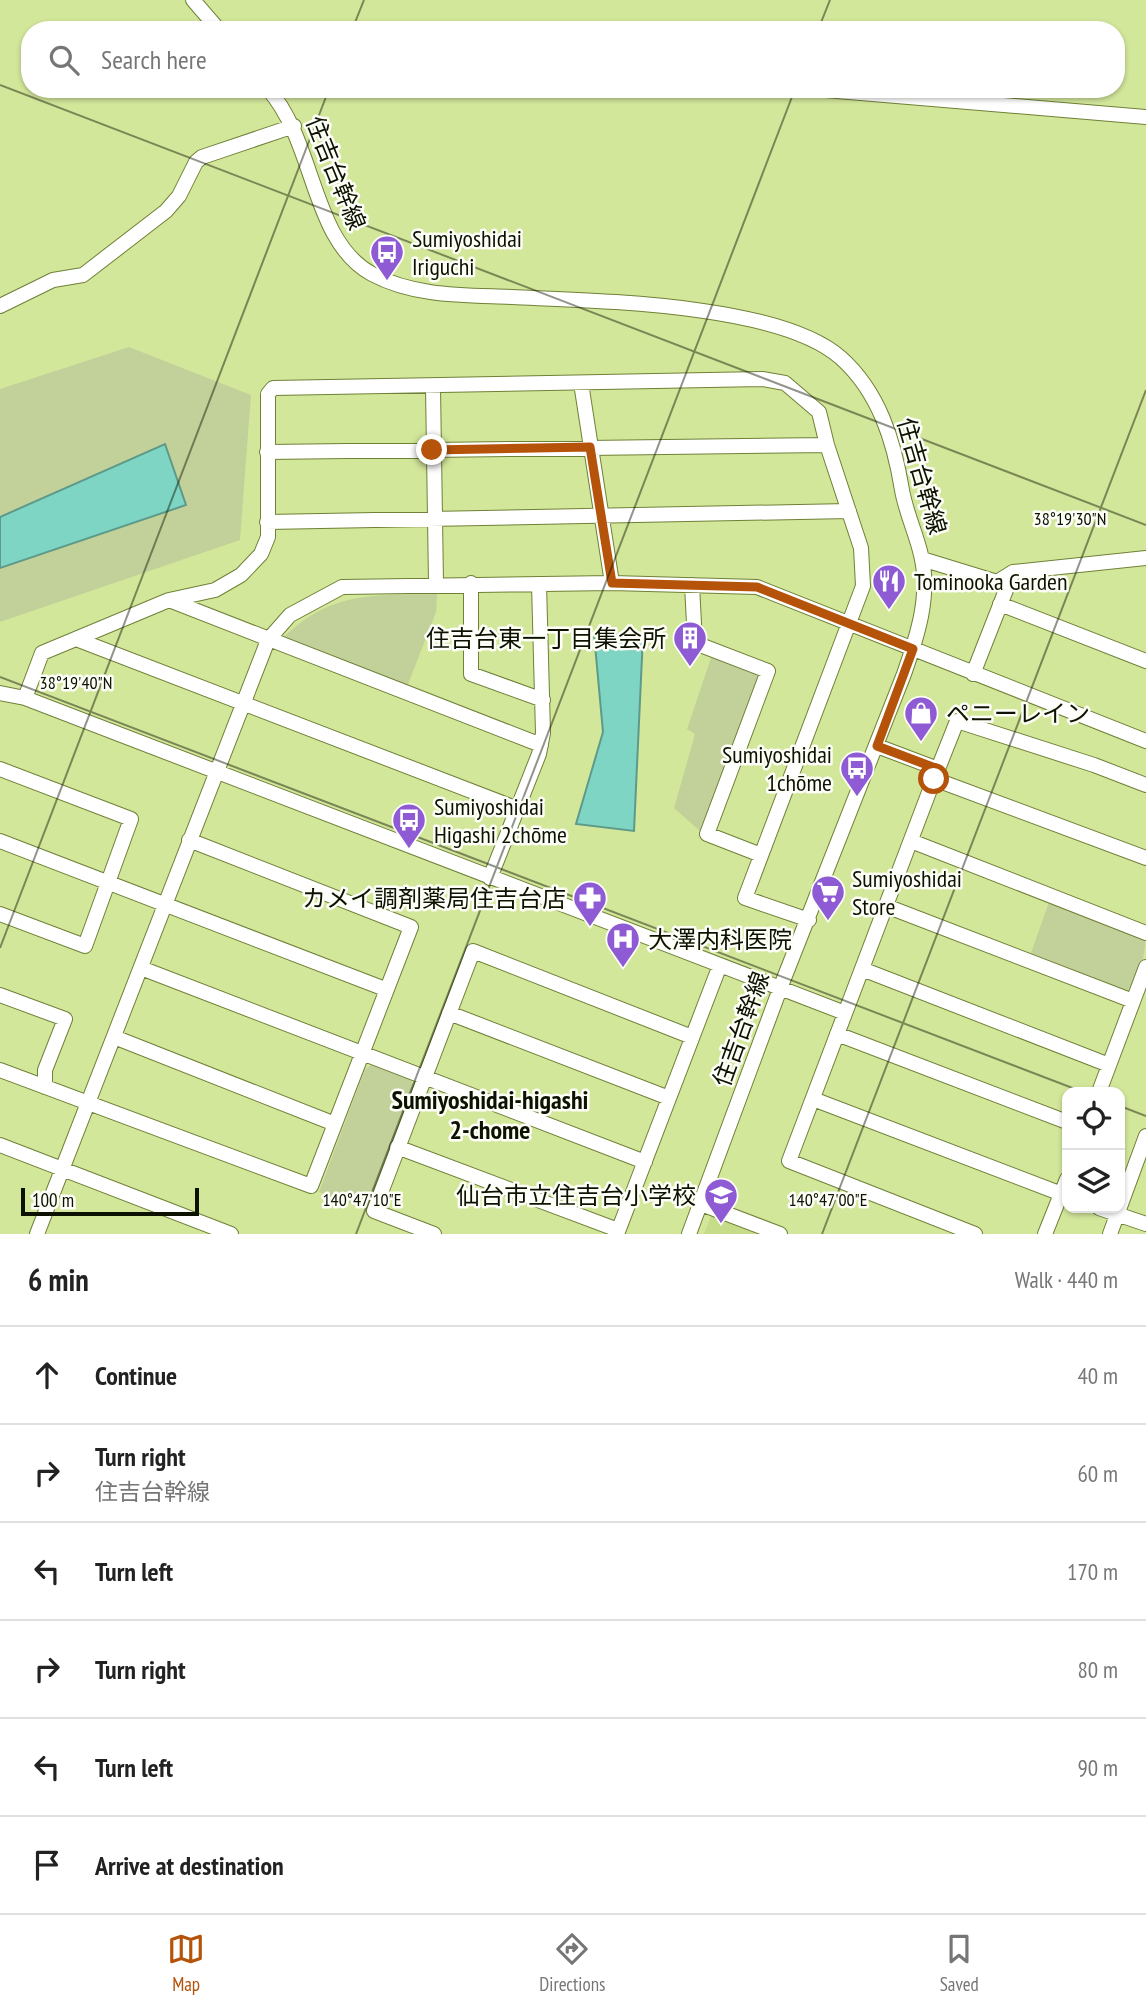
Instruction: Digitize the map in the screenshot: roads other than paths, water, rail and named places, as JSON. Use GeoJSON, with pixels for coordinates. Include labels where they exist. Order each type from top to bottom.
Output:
{"type":"FeatureCollection","features":[{"type":"Feature","properties":{"kind":"street"},"geometry":{"type":"LineString","coordinates":[[192,0],[211,21]]}},
{"type":"Feature","properties":{"kind":"street","name":"住吉台幹線"},"geometry":{"type":"LineString","coordinates":[[276,98],[294,127],[334,236],[352,259],[369,272],[393,284],[438,293],[578,300],[717,315],[778,327],[825,346],[855,371],[867,387],[889,431],[905,506],[922,559],[920,622],[913,649],[877,746],[809,920],[780,986],[689,1234]]}},
{"type":"Feature","properties":{"kind":"street"},"geometry":{"type":"LineString","coordinates":[[920,98],[1146,117]]}},
{"type":"Feature","properties":{"kind":"street"},"geometry":{"type":"LineString","coordinates":[[0,306],[53,280],[83,275],[166,211],[179,197],[195,162],[202,157],[294,127]]}},
{"type":"Feature","properties":{"kind":"street"},"geometry":{"type":"LineString","coordinates":[[25,698],[42,653],[169,600],[215,590],[241,575],[266,545],[268,394],[273,388],[762,379],[785,383],[819,412],[827,446],[861,548],[863,586],[745,898],[809,920]]}},
{"type":"Feature","properties":{"kind":"street"},"geometry":{"type":"LineString","coordinates":[[581,383],[612,583]]}},
{"type":"Feature","properties":{"kind":"street"},"geometry":{"type":"LineString","coordinates":[[433,387],[436,583]]}},
{"type":"Feature","properties":{"kind":"street"},"geometry":{"type":"LineString","coordinates":[[267,452],[827,446]]}},
{"type":"Feature","properties":{"kind":"street"},"geometry":{"type":"LineString","coordinates":[[267,522],[849,511]]}},
{"type":"Feature","properties":{"kind":"street"},"geometry":{"type":"LineString","coordinates":[[922,559],[998,582],[1013,572],[1146,558]]}},
{"type":"Feature","properties":{"kind":"street"},"geometry":{"type":"LineString","coordinates":[[973,674],[1013,572]]}},
{"type":"Feature","properties":{"kind":"street"},"geometry":{"type":"LineString","coordinates":[[37,1234],[268,640],[290,615],[342,587],[436,583],[612,583],[757,587],[1146,741]]}},
{"type":"Feature","properties":{"kind":"street"},"geometry":{"type":"LineString","coordinates":[[471,583],[471,674],[543,700]]}},
{"type":"Feature","properties":{"kind":"street"},"geometry":{"type":"LineString","coordinates":[[490,878],[541,745],[543,700],[539,584]]}},
{"type":"Feature","properties":{"kind":"street"},"geometry":{"type":"LineString","coordinates":[[692,585],[695,643],[768,671],[707,834],[761,855]]}},
{"type":"Feature","properties":{"kind":"street"},"geometry":{"type":"LineString","coordinates":[[169,600],[541,745]]}},
{"type":"Feature","properties":{"kind":"street"},"geometry":{"type":"LineString","coordinates":[[1000,604],[1145,658]]}},
{"type":"Feature","properties":{"kind":"street"},"geometry":{"type":"LineString","coordinates":[[76,639],[518,809]]}},
{"type":"Feature","properties":{"kind":"street"},"geometry":{"type":"LineString","coordinates":[[0,693],[25,698],[845,1013]]}},
{"type":"Feature","properties":{"kind":"street"},"geometry":{"type":"LineString","coordinates":[[975,1234],[789,1161],[936,774],[957,722],[1094,765],[1146,786]]}},
{"type":"Feature","properties":{"kind":"street"},"geometry":{"type":"LineString","coordinates":[[877,746],[936,774],[1146,858]]}},
{"type":"Feature","properties":{"kind":"street"},"geometry":{"type":"LineString","coordinates":[[0,769],[131,819],[85,946],[0,915]]}},
{"type":"Feature","properties":{"kind":"street"},"geometry":{"type":"LineString","coordinates":[[0,841],[385,989]]}},
{"type":"Feature","properties":{"kind":"street"},"geometry":{"type":"LineString","coordinates":[[0,1070],[312,1186],[385,989],[411,927],[189,841]]}},
{"type":"Feature","properties":{"kind":"street"},"geometry":{"type":"LineString","coordinates":[[911,842],[1146,933]]}},
{"type":"Feature","properties":{"kind":"street"},"geometry":{"type":"LineString","coordinates":[[886,906],[1133,1001]]}},
{"type":"Feature","properties":{"kind":"street"},"geometry":{"type":"LineString","coordinates":[[434,1234],[374,1211],[473,951],[692,1037]]}},
{"type":"Feature","properties":{"kind":"street"},"geometry":{"type":"LineString","coordinates":[[397,1147],[618,1232],[720,965]]}},
{"type":"Feature","properties":{"kind":"street"},"geometry":{"type":"LineString","coordinates":[[1101,1087],[1146,967]]}},
{"type":"Feature","properties":{"kind":"street"},"geometry":{"type":"LineString","coordinates":[[141,968],[645,1162]]}},
{"type":"Feature","properties":{"kind":"street"},"geometry":{"type":"LineString","coordinates":[[862,969],[1109,1065]]}},
{"type":"Feature","properties":{"kind":"street"},"geometry":{"type":"LineString","coordinates":[[0,995],[65,1019],[45,1070],[45,1087]]}},
{"type":"Feature","properties":{"kind":"street"},"geometry":{"type":"LineString","coordinates":[[449,1013],[669,1098]]}},
{"type":"Feature","properties":{"kind":"street"},"geometry":{"type":"LineString","coordinates":[[837,1034],[1062,1120]]}},
{"type":"Feature","properties":{"kind":"street"},"geometry":{"type":"LineString","coordinates":[[114,1037],[335,1124]]}},
{"type":"Feature","properties":{"kind":"street"},"geometry":{"type":"LineString","coordinates":[[813,1099],[1062,1194]]}},
{"type":"Feature","properties":{"kind":"street"},"geometry":{"type":"LineString","coordinates":[[1110,1234],[1143,1152],[1146,1136]]}},
{"type":"Feature","properties":{"kind":"street"},"geometry":{"type":"LineString","coordinates":[[0,1146],[232,1234]]}},
{"type":"Feature","properties":{"kind":"street"},"geometry":{"type":"LineString","coordinates":[[1045,1234],[1062,1201]]}},
{"type":"Feature","properties":{"kind":"street"},"geometry":{"type":"LineString","coordinates":[[701,1204],[780,1234]]}},
{"type":"Feature","properties":{"kind":"street"},"geometry":{"type":"LineString","coordinates":[[1114,1213],[1146,1224]]}},
{"type":"Feature","properties":{"kind":"water"},"geometry":{"type":"Polygon","coordinates":[[[165,444],[186,505],[0,568],[0,517],[165,444]]]}},
{"type":"Feature","properties":{"kind":"water"},"geometry":{"type":"Polygon","coordinates":[[[594,634],[643,635],[634,831],[576,824],[603,732],[594,634]]]}},
{"type":"Feature","properties":{"kind":"place","name":"Sumiyoshidai Iriguchi"},"geometry":{"type":"Point","coordinates":[387,282]}},
{"type":"Feature","properties":{"kind":"place","name":"Tominooka Garden"},"geometry":{"type":"Point","coordinates":[889,611]}},
{"type":"Feature","properties":{"kind":"place","name":"住吉台東一丁目集会所"},"geometry":{"type":"Point","coordinates":[690,668]}},
{"type":"Feature","properties":{"kind":"place","name":"ペニーレイン"},"geometry":{"type":"Point","coordinates":[921,743]}},
{"type":"Feature","properties":{"kind":"place","name":"Sumiyoshidai 1chōme"},"geometry":{"type":"Point","coordinates":[857,798]}},
{"type":"Feature","properties":{"kind":"place","name":"Sumiyoshidai Higashi 2chōme"},"geometry":{"type":"Point","coordinates":[409,850]}},
{"type":"Feature","properties":{"kind":"place","name":"Sumiyoshidai Store"},"geometry":{"type":"Point","coordinates":[828,922]}},
{"type":"Feature","properties":{"kind":"place","name":"カメイ調剤薬局住吉台店"},"geometry":{"type":"Point","coordinates":[590,928]}},
{"type":"Feature","properties":{"kind":"place","name":"大澤内科医院"},"geometry":{"type":"Point","coordinates":[623,969]}},
{"type":"Feature","properties":{"kind":"place","name":"仙台市立住吉台小学校"},"geometry":{"type":"Point","coordinates":[721,1225]}},
{"type":"Feature","properties":{"kind":"district","name":"Sumiyoshidai-higashi 2-chome"},"geometry":{"type":"Point","coordinates":[490,1114]}}]}
